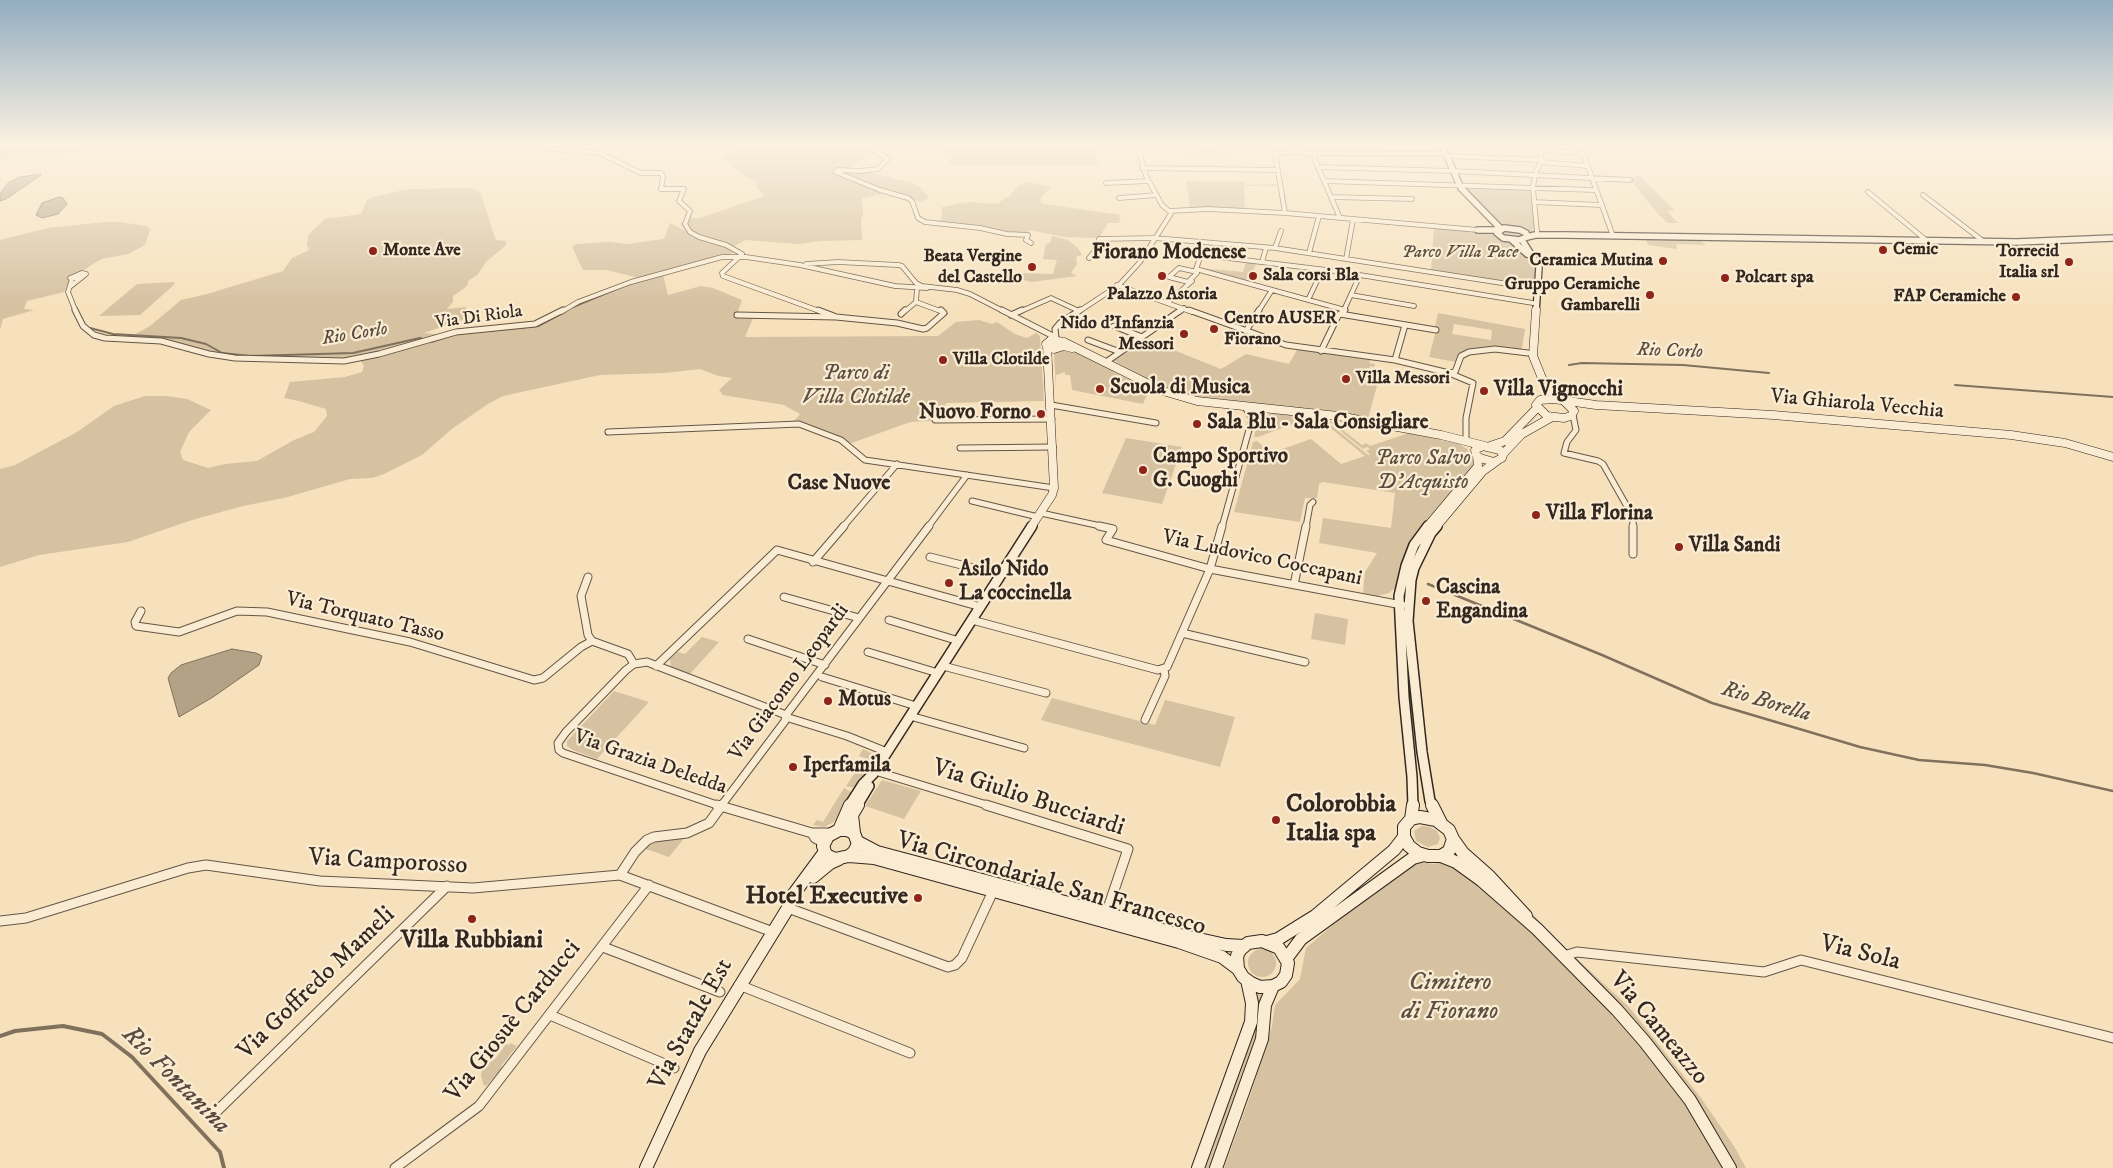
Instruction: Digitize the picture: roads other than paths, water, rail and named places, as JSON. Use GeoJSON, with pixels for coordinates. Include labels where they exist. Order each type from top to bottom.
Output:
{"type":"FeatureCollection","features":[{"type":"Feature","properties":{"kind":"street"},"geometry":{"type":"LineString","coordinates":[[680,200],[690,211],[685,224],[690,232],[726,245],[742,254],[722,273],[723,276],[836,317]]}},
{"type":"Feature","properties":{"kind":"street"},"geometry":{"type":"LineString","coordinates":[[910,200],[918,218],[925,222],[980,228],[1017,236],[1028,235],[1026,240],[1031,243]]}},
{"type":"Feature","properties":{"kind":"street"},"geometry":{"type":"LineString","coordinates":[[1160,200],[1166,211],[1172,212],[1203,209],[1285,213],[1478,230],[1499,231],[1510,228]]}},
{"type":"Feature","properties":{"kind":"street"},"geometry":{"type":"LineString","coordinates":[[1283,200],[1285,213]]}},
{"type":"Feature","properties":{"kind":"street"},"geometry":{"type":"LineString","coordinates":[[1332,200],[1340,218]]}},
{"type":"Feature","properties":{"kind":"street"},"geometry":{"type":"LineString","coordinates":[[1472,200],[1499,231],[1512,240],[1531,260],[1535,278],[1528,353],[1536,380],[1546,399],[1537,402],[1537,408],[1505,441],[1477,448],[1476,454]]}},
{"type":"Feature","properties":{"kind":"street"},"geometry":{"type":"LineString","coordinates":[[1477,200],[1504,225],[1510,228],[1523,231],[1538,229],[1545,233],[1565,235],[1983,242],[2113,238]]}},
{"type":"Feature","properties":{"kind":"street"},"geometry":{"type":"LineString","coordinates":[[1598,200],[1612,236]]}},
{"type":"Feature","properties":{"kind":"street"},"geometry":{"type":"LineString","coordinates":[[1877,200],[1926,240]]}},
{"type":"Feature","properties":{"kind":"street"},"geometry":{"type":"LineString","coordinates":[[1929,200],[1983,242]]}},
{"type":"Feature","properties":{"kind":"street"},"geometry":{"type":"LineString","coordinates":[[1538,229],[1534,202],[1600,205]]}},
{"type":"Feature","properties":{"kind":"street"},"geometry":{"type":"LineString","coordinates":[[1162,203],[1172,212]]}},
{"type":"Feature","properties":{"kind":"street"},"geometry":{"type":"LineString","coordinates":[[1060,341],[1055,328],[1118,285],[1140,262],[1172,212]]}},
{"type":"Feature","properties":{"kind":"street"},"geometry":{"type":"LineString","coordinates":[[1309,253],[1319,216]]}},
{"type":"Feature","properties":{"kind":"street"},"geometry":{"type":"LineString","coordinates":[[1346,259],[1353,220]]}},
{"type":"Feature","properties":{"kind":"street"},"geometry":{"type":"LineString","coordinates":[[1275,248],[1281,231]]}},
{"type":"Feature","properties":{"kind":"street"},"geometry":{"type":"LineString","coordinates":[[1523,231],[1539,267],[1533,356],[1546,388],[1571,406],[1574,413],[1576,432],[1566,442],[1564,453],[1598,461],[1603,464],[1633,517],[1633,554]]}},
{"type":"Feature","properties":{"kind":"street"},"geometry":{"type":"LineString","coordinates":[[1512,240],[1565,235]]}},
{"type":"Feature","properties":{"kind":"street"},"geometry":{"type":"LineString","coordinates":[[1089,258],[1097,248],[1099,239],[1156,238],[1275,248],[1534,288]]}},
{"type":"Feature","properties":{"kind":"street"},"geometry":{"type":"LineString","coordinates":[[1262,262],[1266,248]]}},
{"type":"Feature","properties":{"kind":"street"},"geometry":{"type":"LineString","coordinates":[[1436,330],[1343,312],[1308,300],[1203,272],[1196,268],[1202,255],[1335,271],[1533,303]]}},
{"type":"Feature","properties":{"kind":"street","name":"Via Di Riola"},"geometry":{"type":"LineString","coordinates":[[71,286],[86,274],[76,274],[71,277],[71,286],[68,292],[70,299],[83,326],[89,333],[105,338],[161,341],[209,354],[235,358],[344,361],[379,354],[474,329],[519,327],[535,324],[548,320],[578,302],[631,282],[722,257],[739,257],[812,265]]}},
{"type":"Feature","properties":{"kind":"street"},"geometry":{"type":"LineString","coordinates":[[1335,271],[1339,258]]}},
{"type":"Feature","properties":{"kind":"street"},"geometry":{"type":"LineString","coordinates":[[812,265],[902,266],[918,286],[916,302],[901,314]]}},
{"type":"Feature","properties":{"kind":"street"},"geometry":{"type":"LineString","coordinates":[[812,265],[892,286],[918,286],[963,292],[1163,391],[1197,400],[1245,407],[1331,415],[1466,441],[1498,449],[1500,458],[1486,461],[1466,445],[1439,436]]}},
{"type":"Feature","properties":{"kind":"street"},"geometry":{"type":"LineString","coordinates":[[1179,268],[1192,270],[1197,273],[1188,282],[1170,278],[1179,268]]}},
{"type":"Feature","properties":{"kind":"street"},"geometry":{"type":"LineString","coordinates":[[1167,303],[1203,272]]}},
{"type":"Feature","properties":{"kind":"street"},"geometry":{"type":"LineString","coordinates":[[1321,351],[1343,312],[1360,275]]}},
{"type":"Feature","properties":{"kind":"street"},"geometry":{"type":"LineString","coordinates":[[1308,300],[1316,281]]}},
{"type":"Feature","properties":{"kind":"street"},"geometry":{"type":"LineString","coordinates":[[1118,285],[1286,345],[1395,360],[1449,373],[1474,383],[1466,418],[1466,441]]}},
{"type":"Feature","properties":{"kind":"street"},"geometry":{"type":"LineString","coordinates":[[1246,331],[1272,290]]}},
{"type":"Feature","properties":{"kind":"street"},"geometry":{"type":"LineString","coordinates":[[1351,295],[1414,306]]}},
{"type":"Feature","properties":{"kind":"street"},"geometry":{"type":"LineString","coordinates":[[1011,315],[1051,298],[1079,311]]}},
{"type":"Feature","properties":{"kind":"street"},"geometry":{"type":"LineString","coordinates":[[737,315],[836,317],[892,322],[923,329],[927,328],[944,313],[941,310],[916,302]]}},
{"type":"Feature","properties":{"kind":"street"},"geometry":{"type":"LineString","coordinates":[[1106,362],[1184,308]]}},
{"type":"Feature","properties":{"kind":"street"},"geometry":{"type":"LineString","coordinates":[[1395,360],[1406,325]]}},
{"type":"Feature","properties":{"kind":"street"},"geometry":{"type":"LineString","coordinates":[[1114,326],[1142,337]]}},
{"type":"Feature","properties":{"kind":"street"},"geometry":{"type":"LineString","coordinates":[[1044,332],[1049,349],[1060,341]]}},
{"type":"Feature","properties":{"kind":"street"},"geometry":{"type":"LineString","coordinates":[[1088,340],[1120,352]]}},
{"type":"Feature","properties":{"kind":"street","name":"Via Statale Est"},"geometry":{"type":"LineString","coordinates":[[646,1168],[700,1051],[788,908],[815,874],[830,862],[844,857],[856,849],[852,815],[869,786],[874,772],[1040,515],[1054,488],[1049,349]]}},
{"type":"Feature","properties":{"kind":"street"},"geometry":{"type":"LineString","coordinates":[[1449,373],[1455,372],[1460,356],[1470,352],[1495,349],[1528,353]]}},
{"type":"Feature","properties":{"kind":"street","name":"Via Ghiarola Vecchia"},"geometry":{"type":"LineString","coordinates":[[1546,399],[1596,405],[1773,416],[2011,435],[2065,444],[2113,457]]}},
{"type":"Feature","properties":{"kind":"street"},"geometry":{"type":"LineString","coordinates":[[1051,405],[1156,423]]}},
{"type":"Feature","properties":{"kind":"street","name":"Via Ghiarola Vecchia"},"geometry":{"type":"LineString","coordinates":[[1564,418],[1596,405]]}},
{"type":"Feature","properties":{"kind":"street"},"geometry":{"type":"LineString","coordinates":[[1245,407],[1252,419]]}},
{"type":"Feature","properties":{"kind":"street"},"geometry":{"type":"LineString","coordinates":[[1145,720],[1164,676],[1164,670],[1210,570],[1252,419],[1262,408]]}},
{"type":"Feature","properties":{"kind":"street"},"geometry":{"type":"LineString","coordinates":[[1537,408],[1542,413],[1552,417],[1564,418],[1575,426]]}},
{"type":"Feature","properties":{"kind":"street","name":"Via Circondariale San Francesco"},"geometry":{"type":"LineString","coordinates":[[1452,839],[1449,830],[1441,823],[1430,801],[1403,605],[1414,568],[1431,533],[1483,471],[1500,458],[1522,434],[1552,417]]}},
{"type":"Feature","properties":{"kind":"street"},"geometry":{"type":"LineString","coordinates":[[935,420],[1052,419]]}},
{"type":"Feature","properties":{"kind":"street"},"geometry":{"type":"LineString","coordinates":[[608,432],[799,424],[841,440],[865,460],[1054,488]]}},
{"type":"Feature","properties":{"kind":"street"},"geometry":{"type":"LineString","coordinates":[[960,448],[1053,447]]}},
{"type":"Feature","properties":{"kind":"street","name":"Via Circondariale San Francesco"},"geometry":{"type":"LineString","coordinates":[[856,838],[863,847],[877,852],[995,887],[1189,938],[1226,945],[1244,946],[1257,941],[1267,942],[1278,939],[1314,916],[1394,850],[1404,837],[1404,827],[1411,819],[1413,811],[1403,577],[1414,545],[1478,466],[1476,454]]}},
{"type":"Feature","properties":{"kind":"street"},"geometry":{"type":"LineString","coordinates":[[813,562],[897,464]]}},
{"type":"Feature","properties":{"kind":"street","name":"Via Giacomo Leopardi"},"geometry":{"type":"LineString","coordinates":[[620,875],[635,852],[647,840],[654,836],[688,833],[709,823],[785,721],[786,715],[967,475]]}},
{"type":"Feature","properties":{"kind":"street"},"geometry":{"type":"LineString","coordinates":[[972,501],[1040,515]]}},
{"type":"Feature","properties":{"kind":"street"},"geometry":{"type":"LineString","coordinates":[[1294,585],[1312,502]]}},
{"type":"Feature","properties":{"kind":"street","name":"Via Ludovico Coccapani"},"geometry":{"type":"LineString","coordinates":[[1040,515],[1112,530],[1106,540],[1210,570],[1403,605]]}},
{"type":"Feature","properties":{"kind":"street"},"geometry":{"type":"LineString","coordinates":[[656,666],[777,550],[813,562],[981,607]]}},
{"type":"Feature","properties":{"kind":"street"},"geometry":{"type":"LineString","coordinates":[[930,557],[1001,575]]}},
{"type":"Feature","properties":{"kind":"street"},"geometry":{"type":"LineString","coordinates":[[588,577],[581,599],[585,629],[592,641],[628,654],[634,664],[647,662],[786,715],[789,718],[846,736],[886,752]]}},
{"type":"Feature","properties":{"kind":"street"},"geometry":{"type":"LineString","coordinates":[[784,597],[859,618]]}},
{"type":"Feature","properties":{"kind":"street","name":"Via Torquato Tasso"},"geometry":{"type":"LineString","coordinates":[[141,611],[135,622],[136,626],[179,632],[237,611],[267,612],[410,642],[534,680],[543,678],[581,647],[592,641]]}},
{"type":"Feature","properties":{"kind":"street"},"geometry":{"type":"LineString","coordinates":[[889,620],[959,641]]}},
{"type":"Feature","properties":{"kind":"street"},"geometry":{"type":"LineString","coordinates":[[972,620],[1164,670]]}},
{"type":"Feature","properties":{"kind":"street"},"geometry":{"type":"LineString","coordinates":[[1182,633],[1305,662]]}},
{"type":"Feature","properties":{"kind":"street"},"geometry":{"type":"LineString","coordinates":[[748,639],[825,665]]}},
{"type":"Feature","properties":{"kind":"street"},"geometry":{"type":"LineString","coordinates":[[868,652],[1046,693]]}},
{"type":"Feature","properties":{"kind":"street","name":"Via Grazia Deledda"},"geometry":{"type":"LineString","coordinates":[[634,664],[566,732],[558,743],[559,750],[722,807],[812,833],[835,831]]}},
{"type":"Feature","properties":{"kind":"street"},"geometry":{"type":"LineString","coordinates":[[822,677],[916,706]]}},
{"type":"Feature","properties":{"kind":"street"},"geometry":{"type":"LineString","coordinates":[[910,716],[1024,748]]}},
{"type":"Feature","properties":{"kind":"street","name":"Via Statale Est"},"geometry":{"type":"LineString","coordinates":[[788,908],[793,895],[835,831],[847,809],[863,784],[874,772]]}},
{"type":"Feature","properties":{"kind":"street","name":"Via Giulio Bucciardi"},"geometry":{"type":"LineString","coordinates":[[874,772],[1128,849],[1105,917]]}},
{"type":"Feature","properties":{"kind":"street"},"geometry":{"type":"LineString","coordinates":[[1411,819],[1425,817],[1441,823]]}},
{"type":"Feature","properties":{"kind":"street"},"geometry":{"type":"LineString","coordinates":[[835,831],[847,830],[856,838]]}},
{"type":"Feature","properties":{"kind":"street","name":"Via Grazia Deledda"},"geometry":{"type":"LineString","coordinates":[[812,833],[824,847]]}},
{"type":"Feature","properties":{"kind":"street"},"geometry":{"type":"LineString","coordinates":[[1404,837],[1413,850],[1424,855]]}},
{"type":"Feature","properties":{"kind":"street"},"geometry":{"type":"LineString","coordinates":[[1286,959],[1301,939],[1413,858],[1424,855],[1441,856],[1449,851],[1452,839]]}},
{"type":"Feature","properties":{"kind":"street","name":"Via Cameazzo"},"geometry":{"type":"LineString","coordinates":[[1452,839],[1463,853],[1518,906],[1537,929],[1630,1024],[1670,1072],[1690,1100],[1730,1168]]}},
{"type":"Feature","properties":{"kind":"street"},"geometry":{"type":"LineString","coordinates":[[824,847],[830,857],[844,857]]}},
{"type":"Feature","properties":{"kind":"street","name":"Via Cameazzo"},"geometry":{"type":"LineString","coordinates":[[1441,856],[1456,862],[1481,880],[1537,929]]}},
{"type":"Feature","properties":{"kind":"street","name":"Via Circondariale San Francesco"},"geometry":{"type":"LineString","coordinates":[[844,857],[874,858],[995,887]]}},
{"type":"Feature","properties":{"kind":"street","name":"Via Camporosso"},"geometry":{"type":"LineString","coordinates":[[0,921],[26,918],[197,866],[320,881],[473,888],[620,875],[758,924],[764,930],[773,932]]}},
{"type":"Feature","properties":{"kind":"street","name":"Via Giosuè Carducci"},"geometry":{"type":"LineString","coordinates":[[395,1168],[479,1106],[649,885]]}},
{"type":"Feature","properties":{"kind":"street","name":"Via Goffredo Mameli"},"geometry":{"type":"LineString","coordinates":[[216,1112],[447,886]]}},
{"type":"Feature","properties":{"kind":"street"},"geometry":{"type":"LineString","coordinates":[[788,908],[948,967],[955,966],[962,958],[995,887]]}},
{"type":"Feature","properties":{"kind":"street","name":"Via Circondariale San Francesco"},"geometry":{"type":"LineString","coordinates":[[1105,917],[1222,958],[1238,969],[1247,980]]}},
{"type":"Feature","properties":{"kind":"street"},"geometry":{"type":"LineString","coordinates":[[1247,980],[1260,986],[1273,986],[1281,982],[1286,975],[1288,967],[1286,959],[1279,948],[1267,942]]}},
{"type":"Feature","properties":{"kind":"street"},"geometry":{"type":"LineString","coordinates":[[1238,969],[1237,956],[1244,946]]}},
{"type":"Feature","properties":{"kind":"street"},"geometry":{"type":"LineString","coordinates":[[603,947],[720,992]]}},
{"type":"Feature","properties":{"kind":"street","name":"Via Sola"},"geometry":{"type":"LineString","coordinates":[[1564,956],[1577,952],[1764,972],[1801,960],[2113,1038]]}},
{"type":"Feature","properties":{"kind":"street"},"geometry":{"type":"LineString","coordinates":[[1198,1168],[1251,1022],[1252,1003],[1247,980]]}},
{"type":"Feature","properties":{"kind":"street"},"geometry":{"type":"LineString","coordinates":[[740,985],[910,1052]]}},
{"type":"Feature","properties":{"kind":"street"},"geometry":{"type":"LineString","coordinates":[[1216,1168],[1262,1039],[1265,1005],[1273,986]]}},
{"type":"Feature","properties":{"kind":"street"},"geometry":{"type":"LineString","coordinates":[[550,1015],[674,1068]]}},
{"type":"Feature","properties":{"kind":"waterway","name":"Rio Corlo"},"geometry":{"type":"LineString","coordinates":[[573,307],[614,290]]}},
{"type":"Feature","properties":{"kind":"waterway","name":"Rio Corlo"},"geometry":{"type":"LineString","coordinates":[[486,331],[538,326],[564,312]]}},
{"type":"Feature","properties":{"kind":"waterway","name":"Rio Corlo"},"geometry":{"type":"LineString","coordinates":[[90,328],[113,334],[181,338],[206,344],[222,353],[250,356],[353,353],[420,338],[431,342],[453,335]]}},
{"type":"Feature","properties":{"kind":"waterway","name":"Rio Corlo"},"geometry":{"type":"LineString","coordinates":[[1569,365],[1582,363],[1683,365],[1769,373]]}},
{"type":"Feature","properties":{"kind":"waterway","name":"Rio Corlo"},"geometry":{"type":"LineString","coordinates":[[1955,385],[2113,397]]}},
{"type":"Feature","properties":{"kind":"waterway","name":"Rio Borella"},"geometry":{"type":"LineString","coordinates":[[1428,584],[1602,655],[1712,703],[1860,747],[1919,760],[1985,765],[2033,773],[2113,791]]}},
{"type":"Feature","properties":{"kind":"waterway","name":"Rio Fontanina"},"geometry":{"type":"LineString","coordinates":[[0,1036],[15,1031],[63,1026],[102,1034],[132,1057],[220,1152],[224,1168]]}},
{"type":"Feature","properties":{"kind":"place","name":"Cemic"},"geometry":{"type":"Point","coordinates":[1883,250]}},
{"type":"Feature","properties":{"kind":"place","name":"Monte Ave"},"geometry":{"type":"Point","coordinates":[373,251]}},
{"type":"Feature","properties":{"kind":"place","name":"Ceramica Mutina"},"geometry":{"type":"Point","coordinates":[1663,261]}},
{"type":"Feature","properties":{"kind":"place","name":"Torrecid Italia srl"},"geometry":{"type":"Point","coordinates":[2069,262]}},
{"type":"Feature","properties":{"kind":"place","name":"Beata Vergine del Castello"},"geometry":{"type":"Point","coordinates":[1032,267]}},
{"type":"Feature","properties":{"kind":"place","name":"Palazzo Astoria"},"geometry":{"type":"Point","coordinates":[1162,276]}},
{"type":"Feature","properties":{"kind":"place","name":"Sala corsi Bla"},"geometry":{"type":"Point","coordinates":[1253,276]}},
{"type":"Feature","properties":{"kind":"place","name":"Polcart spa"},"geometry":{"type":"Point","coordinates":[1725,278]}},
{"type":"Feature","properties":{"kind":"place","name":"Gruppo Ceramiche Gambarelli"},"geometry":{"type":"Point","coordinates":[1650,295]}},
{"type":"Feature","properties":{"kind":"place","name":"FAP Ceramiche"},"geometry":{"type":"Point","coordinates":[2016,297]}},
{"type":"Feature","properties":{"kind":"place","name":"Centro AUSER Fiorano"},"geometry":{"type":"Point","coordinates":[1214,329]}},
{"type":"Feature","properties":{"kind":"place","name":"Nido d’Infanzia Messori"},"geometry":{"type":"Point","coordinates":[1184,334]}},
{"type":"Feature","properties":{"kind":"place","name":"Villa Clotilde"},"geometry":{"type":"Point","coordinates":[943,360]}},
{"type":"Feature","properties":{"kind":"place","name":"Villa Messori"},"geometry":{"type":"Point","coordinates":[1346,379]}},
{"type":"Feature","properties":{"kind":"place","name":"Scuola di Musica"},"geometry":{"type":"Point","coordinates":[1100,389]}},
{"type":"Feature","properties":{"kind":"place","name":"Villa Vignocchi"},"geometry":{"type":"Point","coordinates":[1484,391]}},
{"type":"Feature","properties":{"kind":"place","name":"Nuovo Forno"},"geometry":{"type":"Point","coordinates":[1041,414]}},
{"type":"Feature","properties":{"kind":"place","name":"Sala Blu - Sala Consigliare"},"geometry":{"type":"Point","coordinates":[1197,424]}},
{"type":"Feature","properties":{"kind":"place","name":"Campo Sportivo G. Cuoghi"},"geometry":{"type":"Point","coordinates":[1143,470]}},
{"type":"Feature","properties":{"kind":"place","name":"Villa Florina"},"geometry":{"type":"Point","coordinates":[1536,515]}},
{"type":"Feature","properties":{"kind":"place","name":"Villa Sandi"},"geometry":{"type":"Point","coordinates":[1679,547]}},
{"type":"Feature","properties":{"kind":"place","name":"Asilo Nido La coccinella"},"geometry":{"type":"Point","coordinates":[949,583]}},
{"type":"Feature","properties":{"kind":"place","name":"Cascina Engandina"},"geometry":{"type":"Point","coordinates":[1426,601]}},
{"type":"Feature","properties":{"kind":"place","name":"Motus"},"geometry":{"type":"Point","coordinates":[828,701]}},
{"type":"Feature","properties":{"kind":"place","name":"Iperfamila"},"geometry":{"type":"Point","coordinates":[793,767]}},
{"type":"Feature","properties":{"kind":"place","name":"Colorobbia Italia spa"},"geometry":{"type":"Point","coordinates":[1276,820]}},
{"type":"Feature","properties":{"kind":"place","name":"Hotel Executive"},"geometry":{"type":"Point","coordinates":[918,898]}},
{"type":"Feature","properties":{"kind":"place","name":"Villa Rubbiani"},"geometry":{"type":"Point","coordinates":[472,919]}},
{"type":"Feature","properties":{"kind":"district","name":"Fiorano Modenese"},"geometry":{"type":"Point","coordinates":[1169,254]}},
{"type":"Feature","properties":{"kind":"district","name":"Case Nuove"},"geometry":{"type":"Point","coordinates":[839,484]}},
{"type":"Feature","properties":{"kind":"park label","name":"Parco Villa Pace"},"geometry":{"type":"Point","coordinates":[1460,253]}},
{"type":"Feature","properties":{"kind":"park label","name":"Parco di Villa Clotilde"},"geometry":{"type":"Point","coordinates":[856,387]}},
{"type":"Feature","properties":{"kind":"park label","name":"Parco Salvo D’Acquisto"},"geometry":{"type":"Point","coordinates":[1423,472]}},
{"type":"Feature","properties":{"kind":"park label","name":"Cimitero di Fiorano"},"geometry":{"type":"Point","coordinates":[1450,998]}}]}
